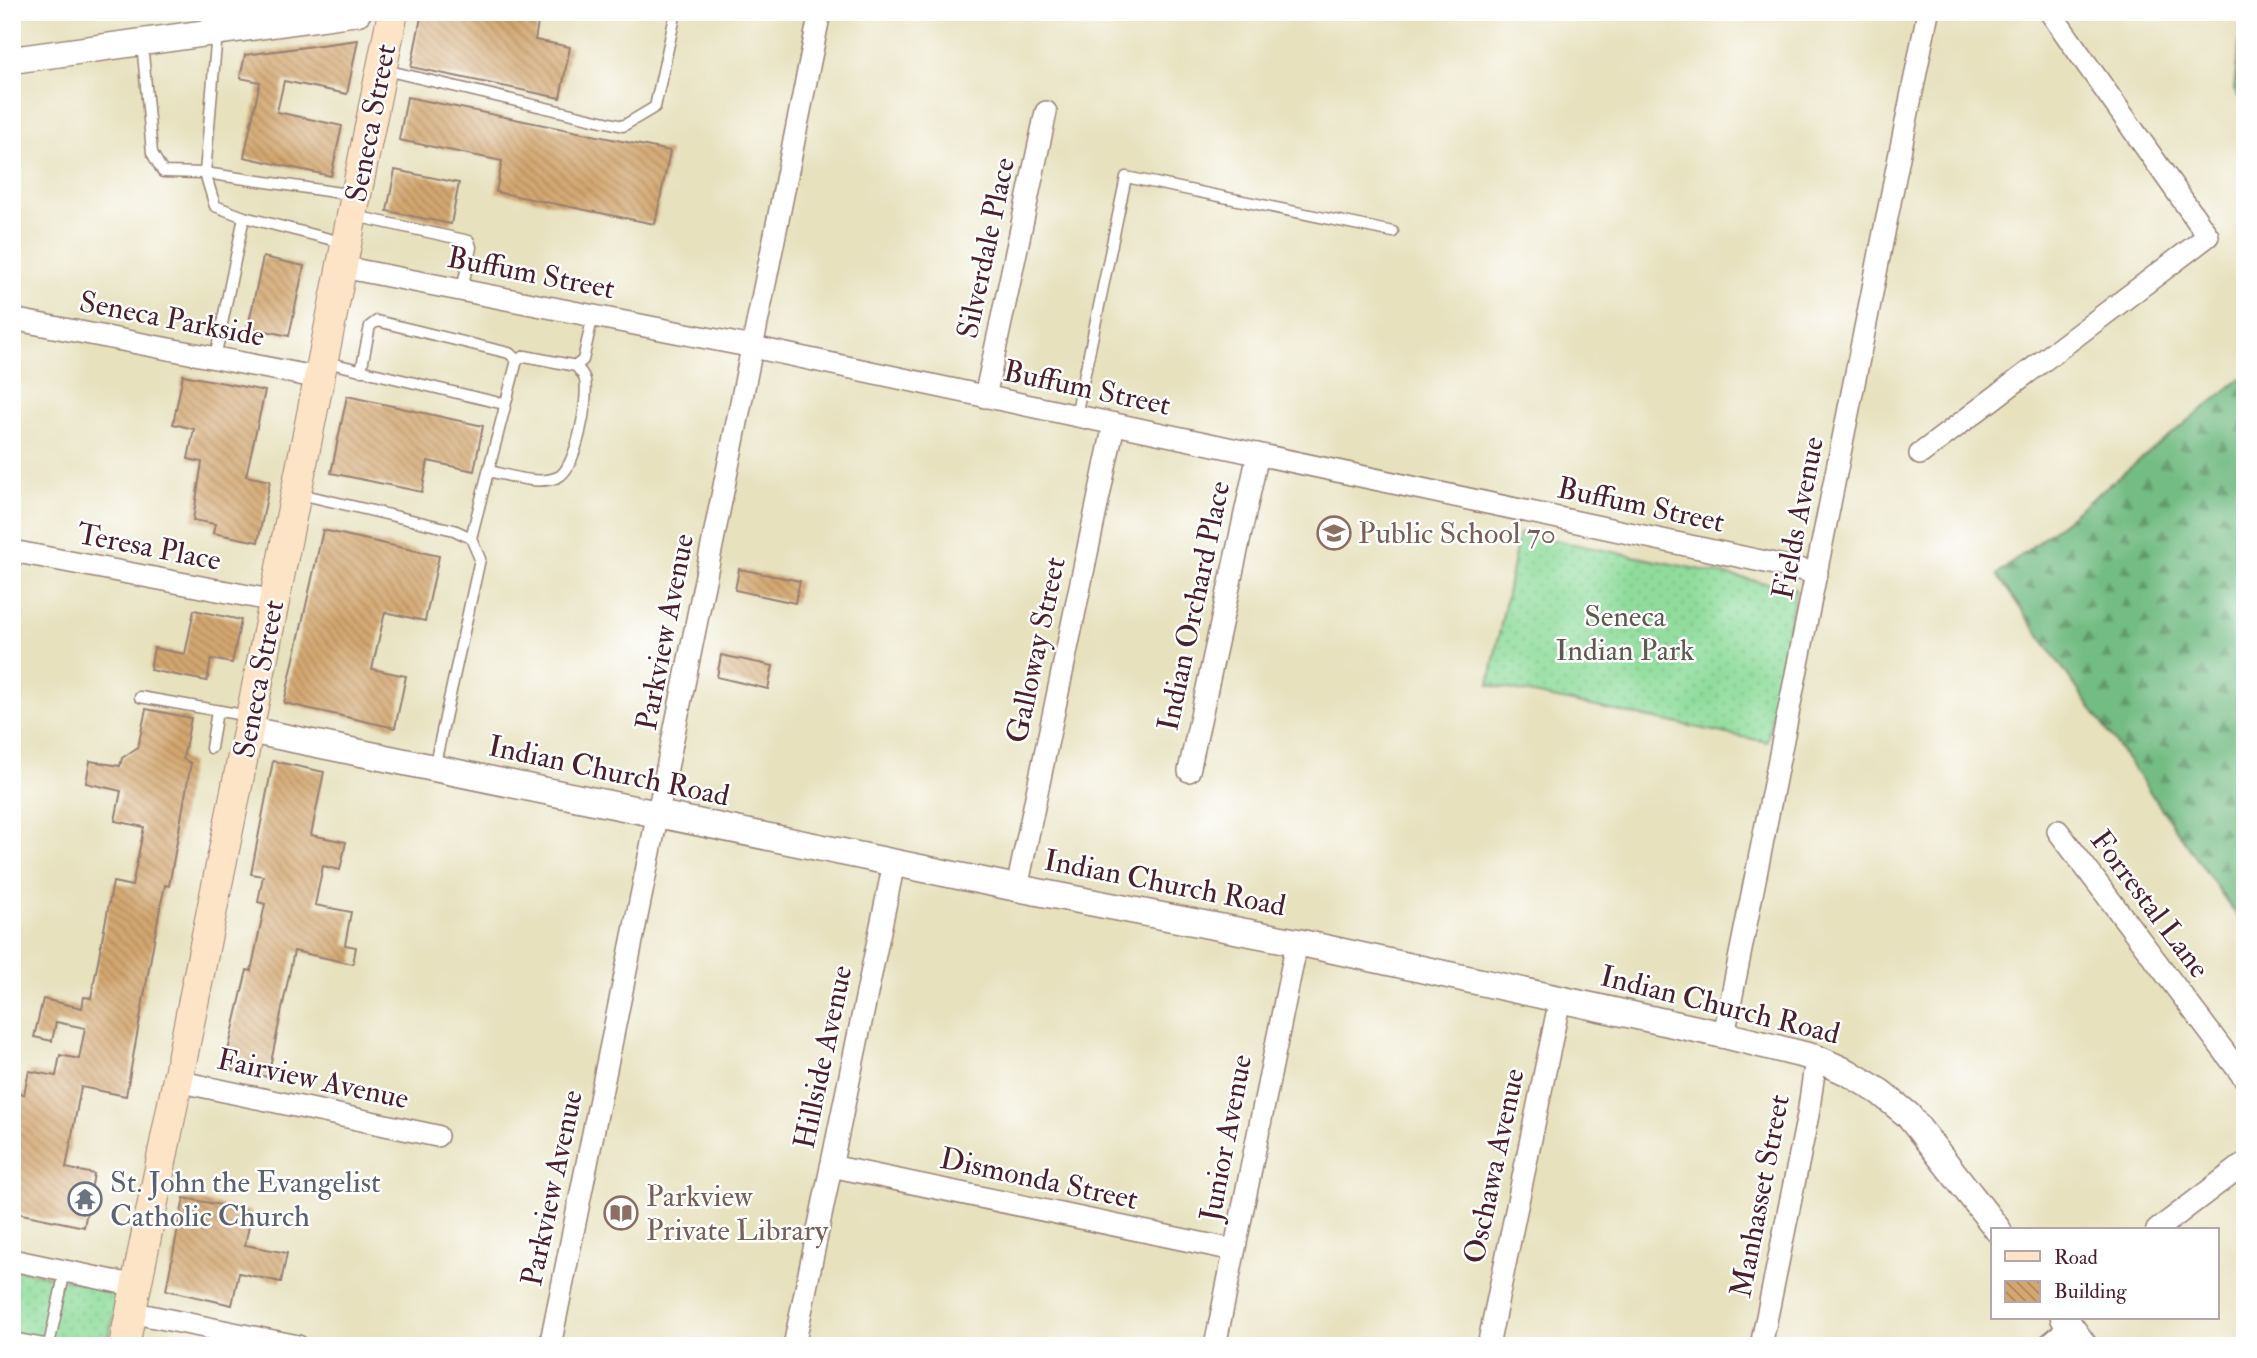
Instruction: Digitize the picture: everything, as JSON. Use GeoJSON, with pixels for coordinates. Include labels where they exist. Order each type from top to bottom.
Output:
{"type":"FeatureCollection","features":[{"type":"Feature","properties":{"kind":"main road","name":"Seneca Street"},"geometry":{"type":"LineString","coordinates":[[124,1346],[393,12]]}},
{"type":"Feature","properties":{"kind":"street"},"geometry":{"type":"LineString","coordinates":[[12,60],[142,42],[215,22],[358,12]]}},
{"type":"Feature","properties":{"kind":"street","name":"Parkview Avenue"},"geometry":{"type":"LineString","coordinates":[[550,1346],[660,815],[820,12]]}},
{"type":"Feature","properties":{"kind":"street","name":"Fields Avenue"},"geometry":{"type":"LineString","coordinates":[[1724,1035],[1818,573],[1927,12]]}},
{"type":"Feature","properties":{"kind":"street"},"geometry":{"type":"LineString","coordinates":[[1920,454],[2208,236],[2050,12]]}},
{"type":"Feature","properties":{"kind":"street","name":"Silverdale Place"},"geometry":{"type":"LineString","coordinates":[[985,397],[1046,112]]}},
{"type":"Feature","properties":{"kind":"street","name":"Buffum Street"},"geometry":{"type":"LineString","coordinates":[[349,230],[462,290],[753,347],[1818,573]]}},
{"type":"Feature","properties":{"kind":"street","name":"Seneca Parkside"},"geometry":{"type":"LineString","coordinates":[[12,319],[215,358],[321,370]]}},
{"type":"Feature","properties":{"kind":"street","name":"Galloway Street"},"geometry":{"type":"LineString","coordinates":[[1017,888],[1114,425]]}},
{"type":"Feature","properties":{"kind":"street","name":"Indian Orchard Place"},"geometry":{"type":"LineString","coordinates":[[1189,771],[1258,454]]}},
{"type":"Feature","properties":{"kind":"street","name":"Teresa Place"},"geometry":{"type":"LineString","coordinates":[[12,551],[275,601]]}},
{"type":"Feature","properties":{"kind":"street","name":"Indian Church Road"},"geometry":{"type":"LineString","coordinates":[[250,723],[434,768],[1017,888],[1297,942],[1724,1035],[1816,1058],[1880,1091],[1908,1115],[1996,1228]]}},
{"type":"Feature","properties":{"kind":"street","name":"Forrestal Lane"},"geometry":{"type":"LineString","coordinates":[[2058,831],[2245,1079]]}},
{"type":"Feature","properties":{"kind":"street","name":"Hillside Avenue"},"geometry":{"type":"LineString","coordinates":[[794,1346],[894,863]]}},
{"type":"Feature","properties":{"kind":"street","name":"Junior Avenue"},"geometry":{"type":"LineString","coordinates":[[1216,1346],[1297,942]]}},
{"type":"Feature","properties":{"kind":"street","name":"Oschawa Avenue"},"geometry":{"type":"LineString","coordinates":[[1488,1346],[1560,999]]}},
{"type":"Feature","properties":{"kind":"street","name":"Manhasset Street"},"geometry":{"type":"LineString","coordinates":[[1760,1346],[1808,1115],[1816,1058]]}},
{"type":"Feature","properties":{"kind":"street","name":"Fairview Avenue"},"geometry":{"type":"LineString","coordinates":[[177,1081],[437,1136]]}},
{"type":"Feature","properties":{"kind":"street"},"geometry":{"type":"LineString","coordinates":[[2160,1228],[2245,1163]]}},
{"type":"Feature","properties":{"kind":"street","name":"Dismonda Street"},"geometry":{"type":"LineString","coordinates":[[831,1166],[1234,1250]]}},
{"type":"Feature","properties":{"kind":"street"},"geometry":{"type":"LineString","coordinates":[[12,1260],[65,1271],[134,1299],[298,1346]]}},
{"type":"Feature","properties":{"kind":"street"},"geometry":{"type":"LineString","coordinates":[[2047,1346],[2073,1330]]}},
{"type":"Feature","properties":{"kind":"lane"},"geometry":{"type":"LineString","coordinates":[[382,69],[623,126],[655,107],[676,12]]}},
{"type":"Feature","properties":{"kind":"lane"},"geometry":{"type":"LineString","coordinates":[[215,22],[205,173],[215,206],[244,216],[469,242],[471,247],[462,290]]}},
{"type":"Feature","properties":{"kind":"lane"},"geometry":{"type":"LineString","coordinates":[[142,42],[152,153],[163,172],[232,175],[349,230]]}},
{"type":"Feature","properties":{"kind":"lane"},"geometry":{"type":"LineString","coordinates":[[1076,416],[1126,177],[1394,232]]}},
{"type":"Feature","properties":{"kind":"lane"},"geometry":{"type":"LineString","coordinates":[[215,358],[244,216]]}},
{"type":"Feature","properties":{"kind":"lane"},"geometry":{"type":"LineString","coordinates":[[576,366],[583,360],[593,315]]}},
{"type":"Feature","properties":{"kind":"lane"},"geometry":{"type":"LineString","coordinates":[[361,371],[370,326],[377,321],[509,353],[517,360]]}},
{"type":"Feature","properties":{"kind":"lane"},"geometry":{"type":"LineString","coordinates":[[434,768],[480,559],[471,538],[504,404],[517,360],[525,356],[576,366],[585,379],[585,402],[572,463],[561,476],[544,481],[488,471]]}},
{"type":"Feature","properties":{"kind":"lane"},"geometry":{"type":"LineString","coordinates":[[321,370],[361,371],[504,404]]}},
{"type":"Feature","properties":{"kind":"lane"},"geometry":{"type":"LineString","coordinates":[[297,493],[454,530],[471,538]]}},
{"type":"Feature","properties":{"kind":"lane"},"geometry":{"type":"LineString","coordinates":[[140,697],[217,711],[250,723]]}},
{"type":"Feature","properties":{"kind":"lane"},"geometry":{"type":"LineString","coordinates":[[211,748],[217,711]]}},
{"type":"Feature","properties":{"kind":"lane"},"geometry":{"type":"LineString","coordinates":[[12,1338],[49,1345],[65,1271]]}},
{"type":"Feature","properties":{"kind":"green space"},"geometry":{"type":"Polygon","coordinates":[[[2245,12],[2245,105],[2234,90],[2245,12]]]}},
{"type":"Feature","properties":{"kind":"green space"},"geometry":{"type":"Polygon","coordinates":[[[2245,375],[2245,927],[1997,575],[2245,375]]]}},
{"type":"Feature","properties":{"kind":"green space","name":"Seneca Indian Park"},"geometry":{"type":"Polygon","coordinates":[[[1519,533],[1796,589],[1767,742],[1489,685],[1519,533]]]}},
{"type":"Feature","properties":{"kind":"green space"},"geometry":{"type":"Polygon","coordinates":[[[12,1269],[120,1290],[107,1346],[12,1346],[12,1269]]]}},
{"type":"Feature","properties":{"kind":"building"},"geometry":{"type":"Polygon","coordinates":[[[422,12],[540,12],[535,40],[570,47],[560,98],[411,67],[422,12]]]}},
{"type":"Feature","properties":{"kind":"building"},"geometry":{"type":"Polygon","coordinates":[[[358,40],[347,94],[284,81],[277,112],[342,126],[331,176],[244,157],[260,82],[240,78],[245,55],[358,40]]]}},
{"type":"Feature","properties":{"kind":"building"},"geometry":{"type":"Polygon","coordinates":[[[407,97],[670,151],[655,224],[496,192],[502,161],[399,140],[407,97]]]}},
{"type":"Feature","properties":{"kind":"building"},"geometry":{"type":"Polygon","coordinates":[[[395,170],[459,183],[451,224],[387,211],[395,170]]]}},
{"type":"Feature","properties":{"kind":"building"},"geometry":{"type":"Polygon","coordinates":[[[263,257],[304,266],[289,336],[248,327],[263,257]]]}},
{"type":"Feature","properties":{"kind":"building"},"geometry":{"type":"Polygon","coordinates":[[[183,375],[265,391],[246,476],[270,481],[258,542],[213,533],[215,524],[193,520],[202,462],[188,459],[194,429],[173,424],[183,375]]]}},
{"type":"Feature","properties":{"kind":"building"},"geometry":{"type":"Polygon","coordinates":[[[347,396],[483,426],[474,471],[428,461],[422,492],[331,473],[347,396]]]}},
{"type":"Feature","properties":{"kind":"building"},"geometry":{"type":"Polygon","coordinates":[[[323,530],[439,556],[425,621],[385,612],[372,669],[406,676],[395,728],[284,703],[323,530]]]}},
{"type":"Feature","properties":{"kind":"building"},"geometry":{"type":"Polygon","coordinates":[[[739,569],[800,581],[795,603],[735,590],[739,569]]]}},
{"type":"Feature","properties":{"kind":"building"},"geometry":{"type":"Polygon","coordinates":[[[194,610],[241,620],[232,663],[211,659],[207,681],[150,670],[154,648],[185,654],[194,610]]]}},
{"type":"Feature","properties":{"kind":"building"},"geometry":{"type":"Polygon","coordinates":[[[721,655],[773,666],[768,689],[717,677],[721,655]]]}},
{"type":"Feature","properties":{"kind":"building"},"geometry":{"type":"Polygon","coordinates":[[[146,709],[191,718],[183,759],[191,763],[169,886],[165,885],[159,913],[126,1096],[81,1087],[66,1168],[94,1174],[84,1227],[12,1212],[12,1092],[24,1094],[29,1071],[56,1076],[60,1055],[79,1059],[85,1028],[56,1022],[52,1041],[34,1037],[43,999],[82,1008],[84,997],[91,998],[113,882],[132,886],[144,827],[115,821],[121,791],[86,783],[90,761],[120,766],[122,758],[138,747],[146,709]]]}},
{"type":"Feature","properties":{"kind":"building"},"geometry":{"type":"Polygon","coordinates":[[[273,761],[324,772],[311,835],[346,842],[340,870],[323,866],[315,905],[351,912],[345,945],[356,947],[353,964],[294,951],[268,1077],[224,1068],[247,970],[251,971],[265,904],[258,902],[263,876],[251,874],[273,761]]]}},
{"type":"Feature","properties":{"kind":"building"},"geometry":{"type":"Polygon","coordinates":[[[184,1198],[252,1211],[245,1245],[287,1253],[281,1282],[239,1273],[232,1305],[166,1290],[184,1198]]]}},
{"type":"Feature","properties":{"kind":"place","name":"Public School 70"},"geometry":{"type":"Point","coordinates":[1334,533]}},
{"type":"Feature","properties":{"kind":"place","name":"St. John the Evangelist Catholic Church"},"geometry":{"type":"Point","coordinates":[85,1199]}},
{"type":"Feature","properties":{"kind":"place","name":"Parkview Private Library"},"geometry":{"type":"Point","coordinates":[621,1213]}}]}
